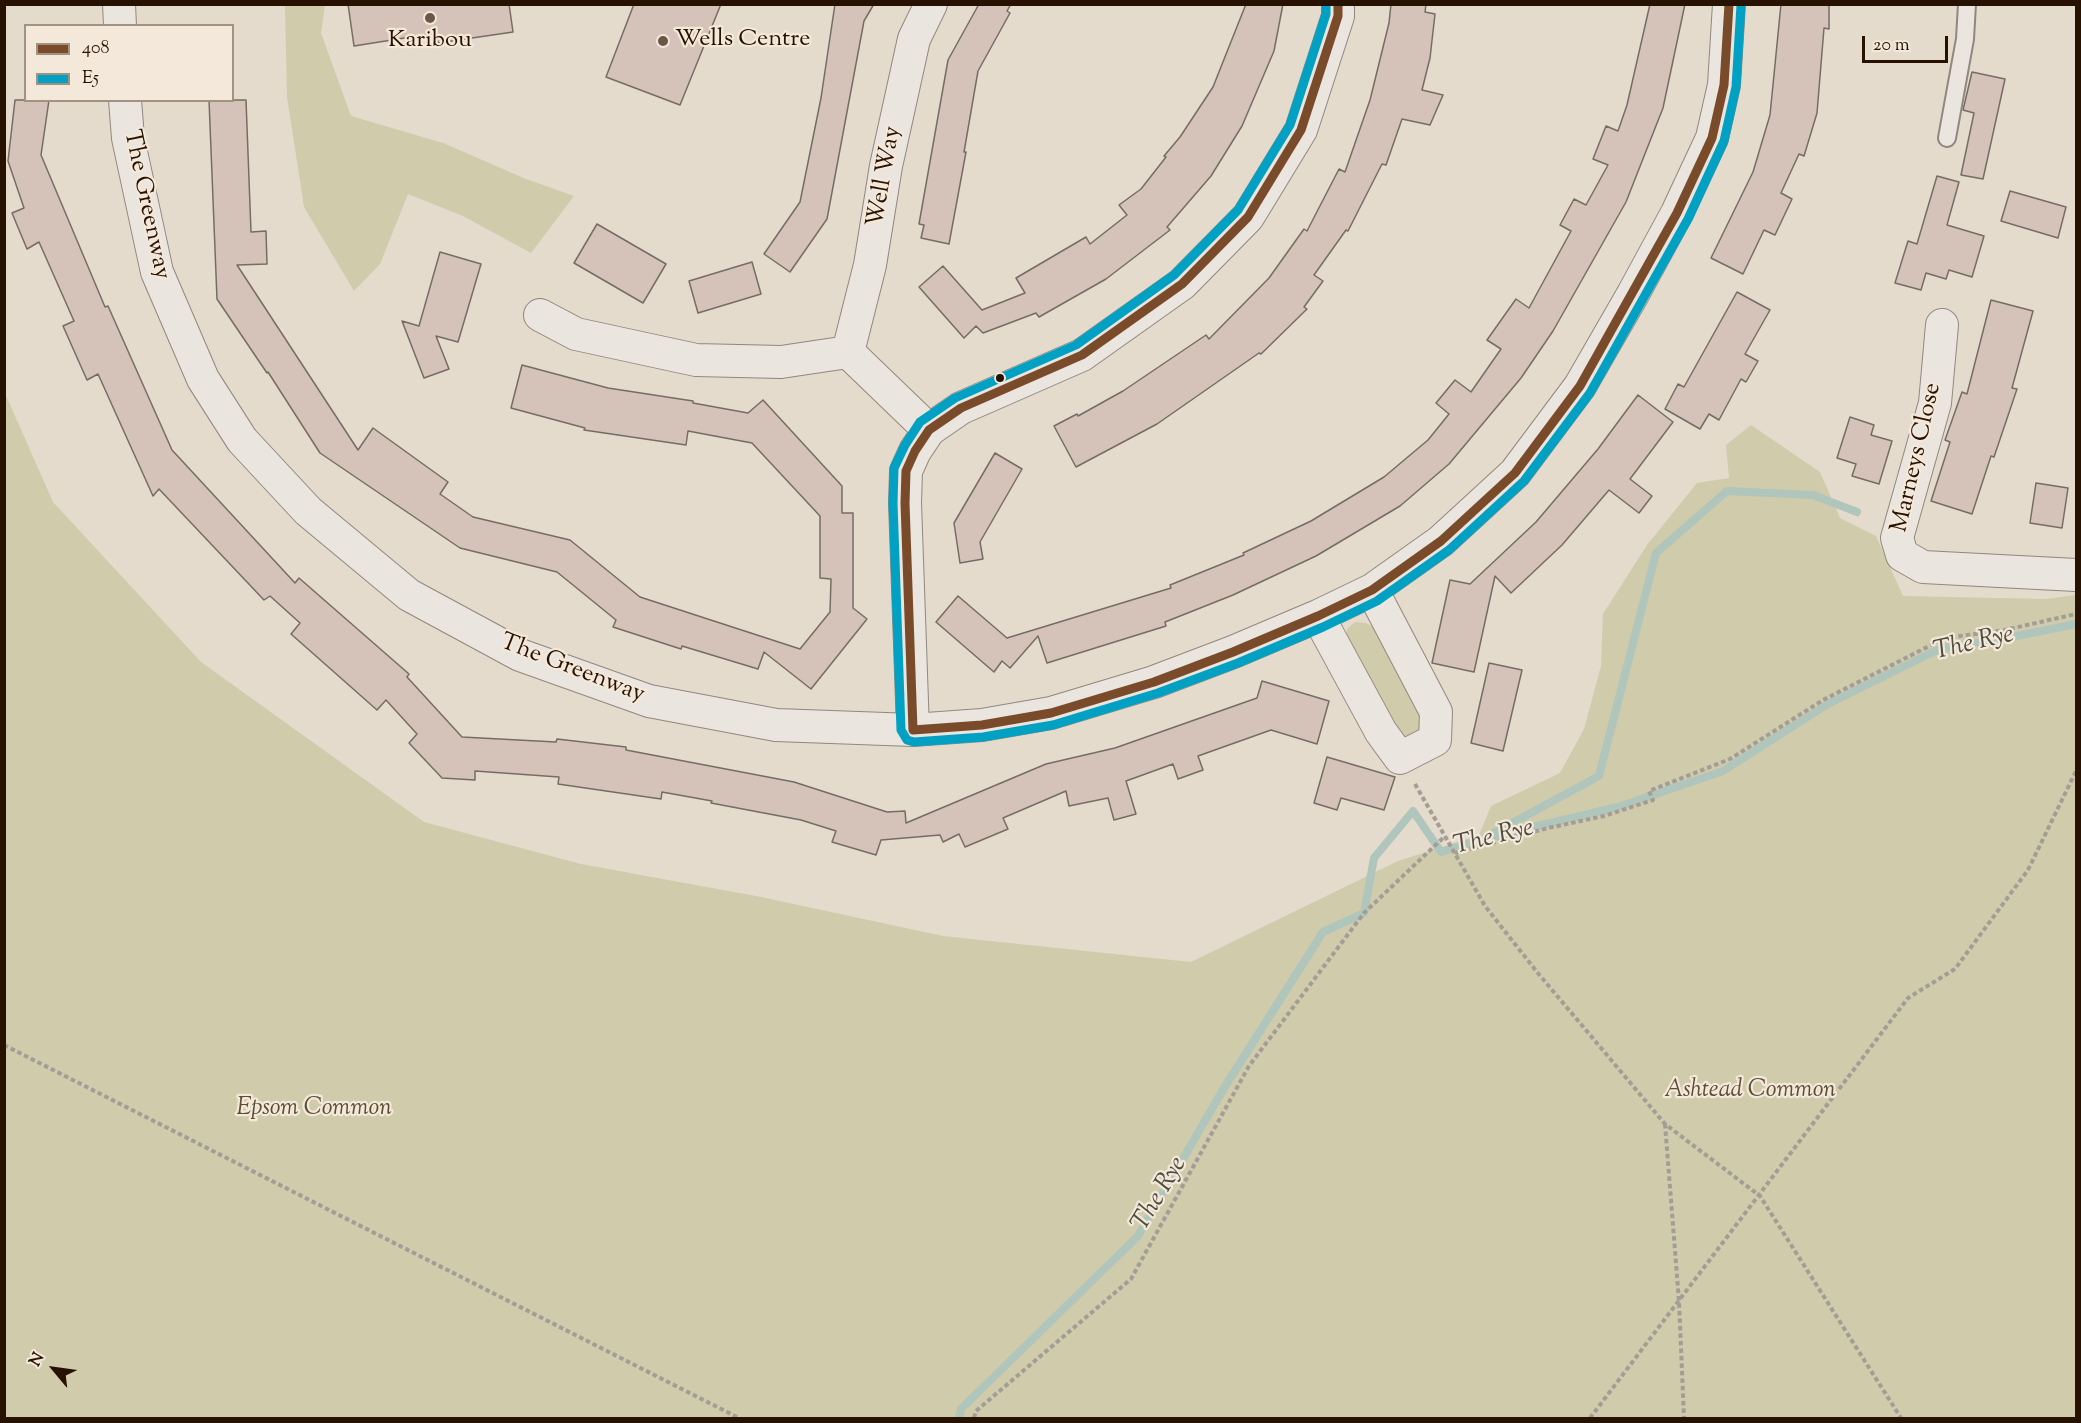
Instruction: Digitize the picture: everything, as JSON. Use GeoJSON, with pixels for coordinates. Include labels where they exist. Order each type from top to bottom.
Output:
{"type":"FeatureCollection","features":[{"type":"Feature","properties":{"kind":"street"},"geometry":{"type":"LineString","coordinates":[[119,4],[120,24]]}},
{"type":"Feature","properties":{"kind":"street","name":"Well Way"},"geometry":{"type":"LineString","coordinates":[[848,352],[870,265],[886,166],[914,39],[931,4]]}},
{"type":"Feature","properties":{"kind":"street"},"geometry":{"type":"LineString","coordinates":[[913,730],[905,503],[906,471],[915,451],[929,430],[961,408],[1082,355],[1182,284],[1248,217],[1301,130],[1338,16],[1338,4]]}},
{"type":"Feature","properties":{"kind":"street","name":"The Greenway"},"geometry":{"type":"LineString","coordinates":[[125,102],[128,138],[157,272],[203,379],[242,440],[308,511],[409,595],[520,655],[649,701],[776,725],[913,730],[982,725],[1051,713],[1154,681],[1233,652],[1372,590],[1441,541],[1515,473],[1580,386],[1677,213],[1712,138],[1724,85],[1729,4]]}},
{"type":"Feature","properties":{"kind":"street"},"geometry":{"type":"LineString","coordinates":[[540,315],[576,334],[696,360],[781,362],[848,352],[929,430]]}},
{"type":"Feature","properties":{"kind":"street","name":"Marneys Close"},"geometry":{"type":"LineString","coordinates":[[1942,325],[1935,402],[1897,538],[1902,555],[1923,567],[2076,574]]}},
{"type":"Feature","properties":{"kind":"street"},"geometry":{"type":"LineString","coordinates":[[1318,616],[1381,732],[1400,758],[1435,740],[1436,712],[1372,590]]}},
{"type":"Feature","properties":{"kind":"lane"},"geometry":{"type":"LineString","coordinates":[[1947,138],[1965,39],[1967,4]]}},
{"type":"Feature","properties":{"kind":"path"},"geometry":{"type":"LineString","coordinates":[[1455,853],[1548,828],[1604,816],[1653,800],[1649,791],[1730,759],[1823,700],[1945,638],[2005,630],[2076,614]]}},
{"type":"Feature","properties":{"kind":"path"},"geometry":{"type":"LineString","coordinates":[[1400,758],[1485,906],[1537,972],[1665,1124],[1760,1196],[1901,1419]]}},
{"type":"Feature","properties":{"kind":"path"},"geometry":{"type":"LineString","coordinates":[[1590,1419],[1908,998],[1955,969],[1962,960],[2028,870],[2076,771]]}},
{"type":"Feature","properties":{"kind":"path"},"geometry":{"type":"LineString","coordinates":[[974,1419],[976,1411],[1131,1279],[1249,1066],[1364,913],[1445,836]]}},
{"type":"Feature","properties":{"kind":"path"},"geometry":{"type":"LineString","coordinates":[[4,1045],[739,1419]]}},
{"type":"Feature","properties":{"kind":"path"},"geometry":{"type":"LineString","coordinates":[[1665,1124],[1679,1301],[1684,1419]]}},
{"type":"Feature","properties":{"kind":"green space"},"geometry":{"type":"Polygon","coordinates":[[[285,5],[325,5],[321,33],[351,116],[443,143],[526,179],[574,196],[531,253],[463,216],[408,194],[380,264],[354,291],[304,207],[287,97],[285,5]]]}},
{"type":"Feature","properties":{"kind":"green space"},"geometry":{"type":"Polygon","coordinates":[[[4,391],[53,502],[201,662],[424,822],[581,864],[761,897],[943,936],[1191,962],[1398,861],[1479,835],[1491,806],[1560,773],[1584,729],[1601,666],[1603,614],[1647,545],[1697,483],[1729,478],[1726,445],[1751,425],[1820,472],[1840,518],[1876,536],[1903,596],[2046,599],[2076,595],[2076,1418],[5,1418],[4,391]]]}},
{"type":"Feature","properties":{"kind":"green space"},"geometry":{"type":"Polygon","coordinates":[[[1355,622],[1366,623],[1375,628],[1422,718],[1420,729],[1412,736],[1403,736],[1394,730],[1346,639],[1347,629],[1355,622]]]}},
{"type":"Feature","properties":{"kind":"building","name":"Karibou"},"geometry":{"type":"Polygon","coordinates":[[[348,4],[509,4],[513,32],[438,43],[436,33],[354,46],[348,4]]]}},
{"type":"Feature","properties":{"kind":"building","name":"Wells Centre"},"geometry":{"type":"Polygon","coordinates":[[[634,4],[721,4],[680,105],[606,77],[634,4]]]}},
{"type":"Feature","properties":{"kind":"building"},"geometry":{"type":"Polygon","coordinates":[[[835,4],[874,4],[864,21],[827,219],[790,272],[764,254],[800,202],[821,98],[835,4]]]}},
{"type":"Feature","properties":{"kind":"building"},"geometry":{"type":"Polygon","coordinates":[[[979,4],[1011,4],[1007,11],[1010,13],[978,71],[949,244],[921,238],[924,225],[919,224],[948,60],[979,4]]]}},
{"type":"Feature","properties":{"kind":"building"},"geometry":{"type":"Polygon","coordinates":[[[1246,4],[1283,4],[1274,51],[1242,126],[1211,176],[1167,227],[1170,230],[1106,279],[1039,317],[1036,313],[983,333],[976,326],[964,338],[919,287],[943,266],[982,310],[1025,293],[1016,278],[1086,237],[1090,244],[1127,215],[1119,205],[1141,189],[1166,157],[1164,156],[1180,137],[1213,87],[1246,4]]]}},
{"type":"Feature","properties":{"kind":"building"},"geometry":{"type":"Polygon","coordinates":[[[1391,4],[1426,4],[1425,12],[1435,14],[1430,58],[1422,90],[1443,95],[1430,125],[1402,119],[1386,165],[1382,164],[1348,231],[1346,230],[1314,275],[1323,281],[1304,307],[1307,309],[1261,354],[1259,353],[1157,424],[1076,467],[1054,426],[1077,414],[1078,416],[1123,391],[1206,335],[1209,339],[1269,278],[1304,229],[1307,231],[1339,169],[1345,172],[1370,100],[1389,23],[1391,4]]]}},
{"type":"Feature","properties":{"kind":"building"},"geometry":{"type":"Polygon","coordinates":[[[1650,4],[1685,4],[1663,108],[1626,202],[1553,331],[1521,378],[1449,464],[1400,506],[1316,556],[1233,595],[1165,622],[1166,626],[1047,663],[1038,636],[1010,668],[1002,661],[994,672],[936,622],[958,596],[1007,638],[1171,588],[1170,585],[1244,555],[1243,553],[1311,521],[1384,477],[1428,440],[1449,414],[1436,403],[1455,380],[1471,392],[1501,349],[1487,340],[1516,299],[1529,308],[1571,231],[1560,225],[1574,199],[1586,205],[1608,165],[1593,159],[1606,126],[1618,131],[1627,105],[1650,4]]]}},
{"type":"Feature","properties":{"kind":"building"},"geometry":{"type":"Polygon","coordinates":[[[1781,4],[1829,4],[1829,29],[1824,28],[1817,113],[1804,156],[1799,154],[1781,193],[1792,199],[1775,235],[1764,230],[1743,274],[1711,258],[1753,172],[1770,115],[1781,4]]]}},
{"type":"Feature","properties":{"kind":"building"},"geometry":{"type":"Polygon","coordinates":[[[1972,72],[2005,79],[1983,179],[1961,175],[1974,113],[1963,110],[1972,72]]]}},
{"type":"Feature","properties":{"kind":"building"},"geometry":{"type":"Polygon","coordinates":[[[15,100],[49,102],[41,155],[105,307],[108,306],[172,450],[295,583],[299,578],[409,674],[407,677],[462,737],[556,742],[557,739],[626,747],[626,750],[794,782],[887,812],[905,811],[906,823],[1046,764],[1115,748],[1257,698],[1262,681],[1329,701],[1317,744],[1271,730],[1198,756],[1203,770],[1178,779],[1173,764],[1126,781],[1136,814],[1114,820],[1108,798],[1069,806],[1066,791],[1003,818],[1008,829],[965,847],[959,834],[943,842],[940,835],[881,840],[876,855],[832,842],[836,831],[801,820],[662,792],[661,799],[558,784],[559,777],[475,771],[475,780],[442,778],[409,743],[417,734],[386,700],[377,710],[291,634],[300,623],[270,596],[264,600],[159,489],[153,496],[98,374],[87,380],[63,326],[74,321],[39,242],[27,249],[12,213],[24,208],[8,161],[15,100]]]}},
{"type":"Feature","properties":{"kind":"building"},"geometry":{"type":"Polygon","coordinates":[[[246,100],[251,232],[266,231],[267,264],[237,265],[358,450],[373,428],[448,482],[440,494],[473,517],[570,540],[640,597],[800,649],[830,612],[831,579],[820,578],[820,516],[752,443],[688,431],[686,445],[584,430],[585,428],[511,408],[522,365],[608,388],[693,401],[693,403],[748,413],[763,400],[842,486],[842,513],[853,513],[853,608],[867,619],[811,689],[764,652],[758,669],[682,646],[681,649],[613,627],[616,620],[557,572],[460,548],[320,453],[268,372],[217,299],[209,102],[246,100]]]}},
{"type":"Feature","properties":{"kind":"building"},"geometry":{"type":"Polygon","coordinates":[[[1937,176],[1959,182],[1947,225],[1984,236],[1972,277],[1949,270],[1946,279],[1926,273],[1921,290],[1895,283],[1908,241],[1917,244],[1937,176]]]}},
{"type":"Feature","properties":{"kind":"building"},"geometry":{"type":"Polygon","coordinates":[[[2010,191],[2066,207],[2058,238],[2001,221],[2010,191]]]}},
{"type":"Feature","properties":{"kind":"building"},"geometry":{"type":"Polygon","coordinates":[[[597,224],[666,264],[643,303],[574,263],[597,224]]]}},
{"type":"Feature","properties":{"kind":"building"},"geometry":{"type":"Polygon","coordinates":[[[440,252],[481,264],[458,342],[436,336],[449,369],[424,378],[402,321],[419,326],[440,252]]]}},
{"type":"Feature","properties":{"kind":"building"},"geometry":{"type":"Polygon","coordinates":[[[752,262],[761,294],[698,313],[689,281],[752,262]]]}},
{"type":"Feature","properties":{"kind":"building"},"geometry":{"type":"Polygon","coordinates":[[[1737,292],[1770,310],[1745,354],[1758,361],[1746,382],[1741,379],[1719,420],[1709,414],[1700,429],[1665,409],[1678,384],[1684,387],[1737,292]]]}},
{"type":"Feature","properties":{"kind":"building"},"geometry":{"type":"Polygon","coordinates":[[[1991,300],[2033,311],[2012,388],[2017,389],[1972,514],[1931,501],[1950,442],[1945,440],[1962,392],[1967,394],[1991,300]]]}},
{"type":"Feature","properties":{"kind":"building"},"geometry":{"type":"Polygon","coordinates":[[[1638,395],[1673,422],[1630,479],[1652,496],[1639,513],[1609,490],[1562,545],[1511,593],[1495,576],[1474,672],[1432,663],[1450,580],[1470,584],[1536,522],[1598,449],[1638,395]]]}},
{"type":"Feature","properties":{"kind":"building"},"geometry":{"type":"Polygon","coordinates":[[[1850,417],[1874,425],[1871,435],[1892,441],[1879,484],[1852,476],[1856,464],[1837,458],[1850,417]]]}},
{"type":"Feature","properties":{"kind":"building"},"geometry":{"type":"Polygon","coordinates":[[[995,453],[1022,469],[980,542],[983,559],[960,563],[954,523],[995,453]]]}},
{"type":"Feature","properties":{"kind":"building"},"geometry":{"type":"Polygon","coordinates":[[[2036,483],[2068,488],[2062,528],[2030,523],[2036,483]]]}},
{"type":"Feature","properties":{"kind":"building"},"geometry":{"type":"Polygon","coordinates":[[[1489,663],[1522,670],[1503,751],[1471,743],[1489,663]]]}},
{"type":"Feature","properties":{"kind":"building"},"geometry":{"type":"Polygon","coordinates":[[[1327,757],[1395,777],[1384,810],[1341,798],[1337,810],[1314,803],[1327,757]]]}},
{"type":"Feature","properties":{"kind":"waterway"},"geometry":{"type":"LineString","coordinates":[[1494,833],[1599,776],[1656,553],[1727,491],[1813,495],[1857,512]]}},
{"type":"Feature","properties":{"kind":"waterway","name":"The Rye"},"geometry":{"type":"LineString","coordinates":[[959,1418],[961,1409],[1138,1236],[1224,1088],[1323,932],[1364,913],[1374,858],[1413,811],[1441,852],[1483,839],[1618,807],[1723,771],[1828,704],[1939,649],[2076,624]]}},
{"type":"Feature","properties":{"kind":"transit line","name":"E5"},"geometry":{"type":"LineString","coordinates":[[1326,4],[1326,14],[1290,125],[1238,210],[1174,275],[1076,345],[955,398],[920,422],[905,445],[894,468],[893,503],[901,730],[907,740],[914,742],[983,737],[1053,725],[1158,693],[1238,663],[1377,601],[1449,550],[1524,481],[1590,393],[1688,219],[1724,141],[1736,87],[1741,5]]}},
{"type":"Feature","properties":{"kind":"transit line","name":"408"},"geometry":{"type":"LineString","coordinates":[[913,730],[905,503],[906,471],[915,451],[929,430],[961,408],[1082,355],[1182,284],[1248,217],[1301,130],[1338,16],[1338,4]]}},
{"type":"Feature","properties":{"kind":"transit line","name":"408"},"geometry":{"type":"LineString","coordinates":[[913,730],[982,725],[1051,713],[1154,682],[1233,652],[1372,590],[1441,541],[1515,473],[1580,386],[1677,213],[1712,138],[1724,85],[1729,4]]}},
{"type":"Feature","properties":{"kind":"place","name":"Karibou"},"geometry":{"type":"Point","coordinates":[430,18]}},
{"type":"Feature","properties":{"kind":"place","name":"Wells Centre"},"geometry":{"type":"Point","coordinates":[663,41]}},
{"type":"Feature","properties":{"kind":"park label","name":"Ashtead Common"},"geometry":{"type":"Point","coordinates":[1750,1092]}},
{"type":"Feature","properties":{"kind":"park label","name":"Epsom Common"},"geometry":{"type":"Point","coordinates":[314,1110]}}]}
